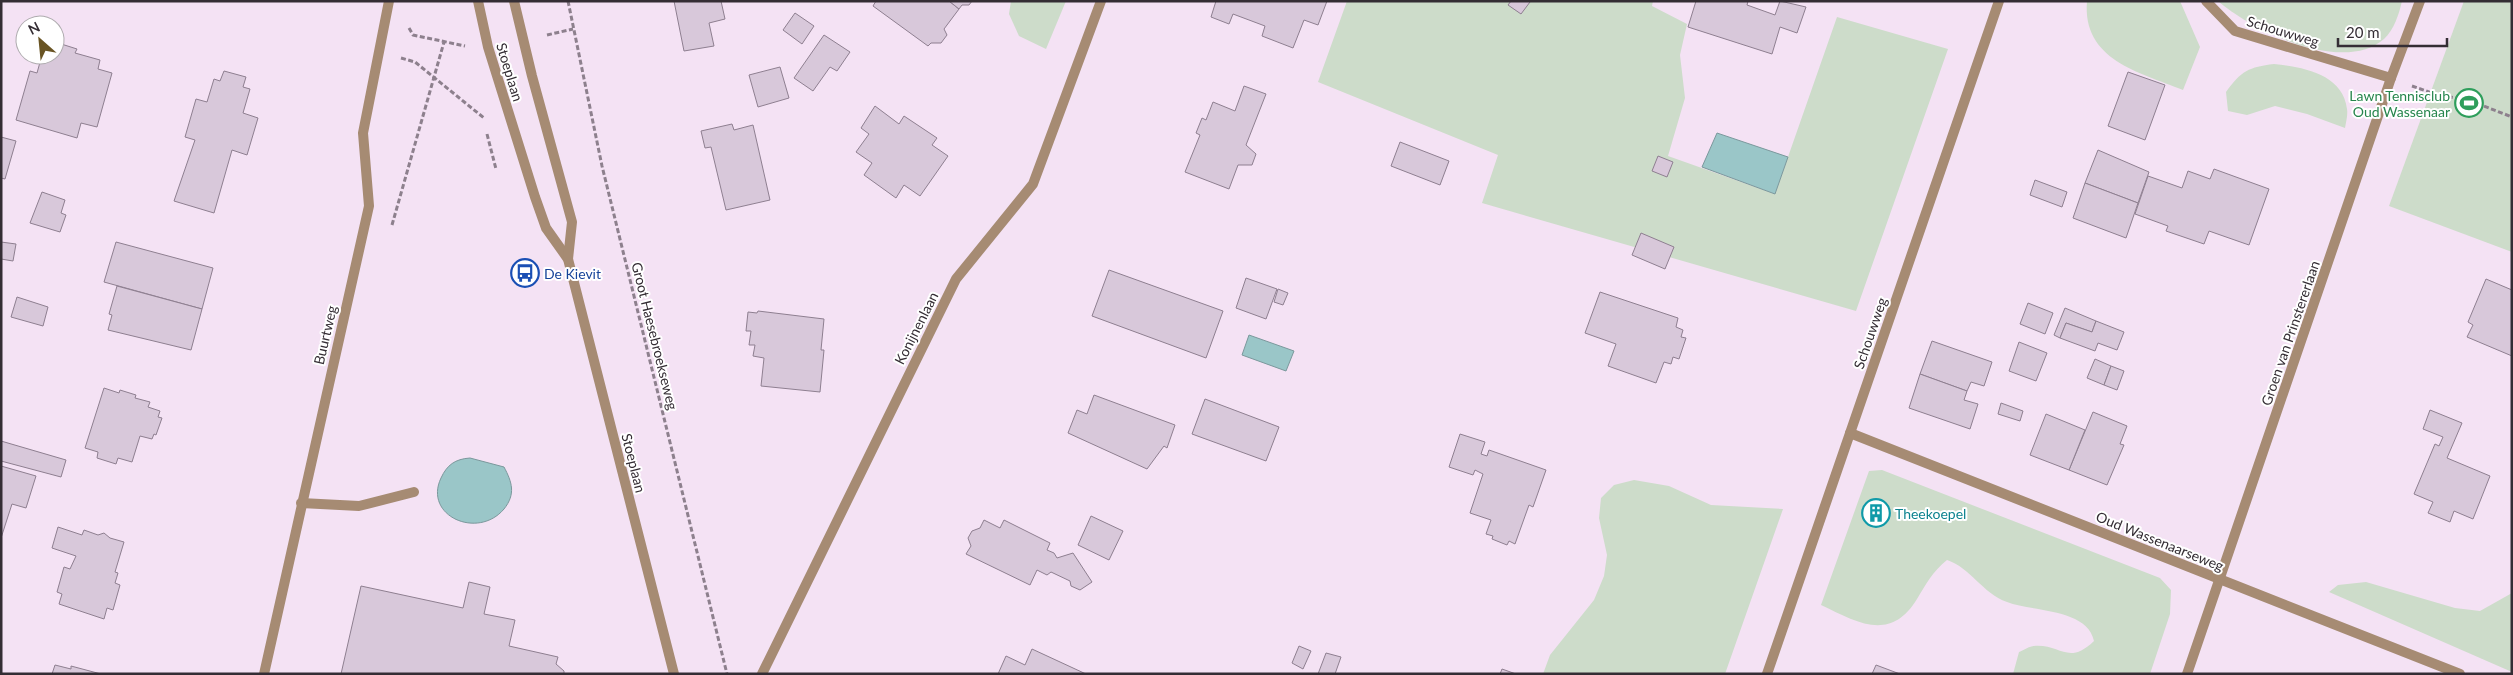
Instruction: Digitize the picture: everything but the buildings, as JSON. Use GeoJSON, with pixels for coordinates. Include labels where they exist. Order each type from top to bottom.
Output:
{"type":"FeatureCollection","features":[{"type":"Feature","properties":{"kind":"street","name":"Buurtweg"},"geometry":{"type":"LineString","coordinates":[[264,674],[369,206],[363,133],[389,1]]}},
{"type":"Feature","properties":{"kind":"street","name":"Stoeplaan"},"geometry":{"type":"LineString","coordinates":[[478,1],[488,47],[535,198],[546,228],[568,259]]}},
{"type":"Feature","properties":{"kind":"street","name":"Stoeplaan"},"geometry":{"type":"LineString","coordinates":[[514,1],[529,67],[572,222],[568,259],[674,674]]}},
{"type":"Feature","properties":{"kind":"street","name":"Konijnenlaan"},"geometry":{"type":"LineString","coordinates":[[762,674],[956,279],[1033,184],[1101,1]]}},
{"type":"Feature","properties":{"kind":"street","name":"Schouwweg"},"geometry":{"type":"LineString","coordinates":[[1767,674],[2000,1]]}},
{"type":"Feature","properties":{"kind":"street","name":"Schouwweg"},"geometry":{"type":"LineString","coordinates":[[2206,1],[2235,31],[2391,78]]}},
{"type":"Feature","properties":{"kind":"street","name":"Groen van Prinstererlaan"},"geometry":{"type":"LineString","coordinates":[[2187,674],[2221,580],[2391,78],[2420,1]]}},
{"type":"Feature","properties":{"kind":"street","name":"Oud Wassenaarseweg"},"geometry":{"type":"LineString","coordinates":[[1850,433],[2460,674]]}},
{"type":"Feature","properties":{"kind":"street"},"geometry":{"type":"LineString","coordinates":[[301,503],[359,506],[414,492]]}},
{"type":"Feature","properties":{"kind":"path","name":"Groot Haesebroekseweg"},"geometry":{"type":"LineString","coordinates":[[568,1],[602,166],[727,674]]}},
{"type":"Feature","properties":{"kind":"path"},"geometry":{"type":"LineString","coordinates":[[379,51],[415,62],[483,117],[496,169]]}},
{"type":"Feature","properties":{"kind":"path"},"geometry":{"type":"LineString","coordinates":[[2435,94],[2471,101],[2512,117]]}},
{"type":"Feature","properties":{"kind":"shaded area"},"geometry":{"type":"Polygon","coordinates":[[[1011,1],[1066,1],[1046,49],[1019,36],[1009,14],[1011,1]]]}},
{"type":"Feature","properties":{"kind":"shaded area"},"geometry":{"type":"Polygon","coordinates":[[[1347,1],[1653,1],[1652,6],[1687,24],[1680,55],[1685,98],[1668,156],[1775,194],[1837,17],[1948,49],[1856,311],[1482,203],[1498,155],[1318,82],[1347,1]]]}},
{"type":"Feature","properties":{"kind":"shaded area"},"geometry":{"type":"Polygon","coordinates":[[[2087,1],[2180,1],[2200,47],[2183,90],[2132,69],[2117,61],[2104,50],[2094,37],[2088,21],[2087,1]]]}},
{"type":"Feature","properties":{"kind":"shaded area"},"geometry":{"type":"Polygon","coordinates":[[[2218,1],[2402,1],[2398,16],[2384,39],[2366,49],[2345,52],[2322,50],[2274,35],[2252,24],[2218,1]]]}},
{"type":"Feature","properties":{"kind":"shaded area","name":"Lawn Tennisclub Oud Wassenaar"},"geometry":{"type":"Polygon","coordinates":[[[2464,1],[2512,1],[2512,252],[2389,206],[2464,1]]]}},
{"type":"Feature","properties":{"kind":"shaded area"},"geometry":{"type":"Polygon","coordinates":[[[2274,64],[2309,70],[2330,80],[2344,97],[2347,111],[2345,128],[2307,114],[2275,106],[2247,115],[2228,111],[2226,92],[2236,79],[2246,71],[2274,64]]]}},
{"type":"Feature","properties":{"kind":"shaded area"},"geometry":{"type":"Polygon","coordinates":[[[1717,133],[1788,157],[1775,194],[1702,167],[1717,133]]]}},
{"type":"Feature","properties":{"kind":"shaded area"},"geometry":{"type":"Polygon","coordinates":[[[1249,335],[1294,351],[1286,371],[1242,355],[1249,335]]]}},
{"type":"Feature","properties":{"kind":"shaded area"},"geometry":{"type":"Polygon","coordinates":[[[470,458],[504,467],[512,488],[508,504],[504,509],[493,518],[481,523],[468,523],[446,513],[440,503],[437,492],[441,478],[449,466],[456,461],[470,458]]]}},
{"type":"Feature","properties":{"kind":"shaded area"},"geometry":{"type":"Polygon","coordinates":[[[1882,470],[2160,578],[2171,590],[2170,614],[2150,674],[2013,674],[2019,652],[2029,647],[2043,646],[2064,652],[2077,652],[2094,641],[2089,630],[2081,622],[2070,617],[2018,605],[1998,598],[1963,569],[1947,560],[1934,573],[1907,613],[1896,621],[1884,625],[1872,625],[1847,617],[1821,605],[1869,471],[1882,470]]]}},
{"type":"Feature","properties":{"kind":"shaded area"},"geometry":{"type":"Polygon","coordinates":[[[1634,480],[1669,486],[1711,505],[1783,509],[1725,674],[1543,674],[1550,655],[1594,600],[1604,576],[1607,555],[1599,518],[1601,498],[1614,485],[1634,480]]]}},
{"type":"Feature","properties":{"kind":"shaded area"},"geometry":{"type":"Polygon","coordinates":[[[2366,582],[2455,608],[2480,611],[2512,593],[2512,672],[2329,592],[2338,585],[2366,582]]]}},
{"type":"Feature","properties":{"kind":"place","name":"Lawn Tennisclub Oud Wassenaar"},"geometry":{"type":"Point","coordinates":[2469,103]}},
{"type":"Feature","properties":{"kind":"place","name":"De Kievit"},"geometry":{"type":"Point","coordinates":[525,273]}},
{"type":"Feature","properties":{"kind":"place","name":"Theekoepel"},"geometry":{"type":"Point","coordinates":[1876,513]}}]}
